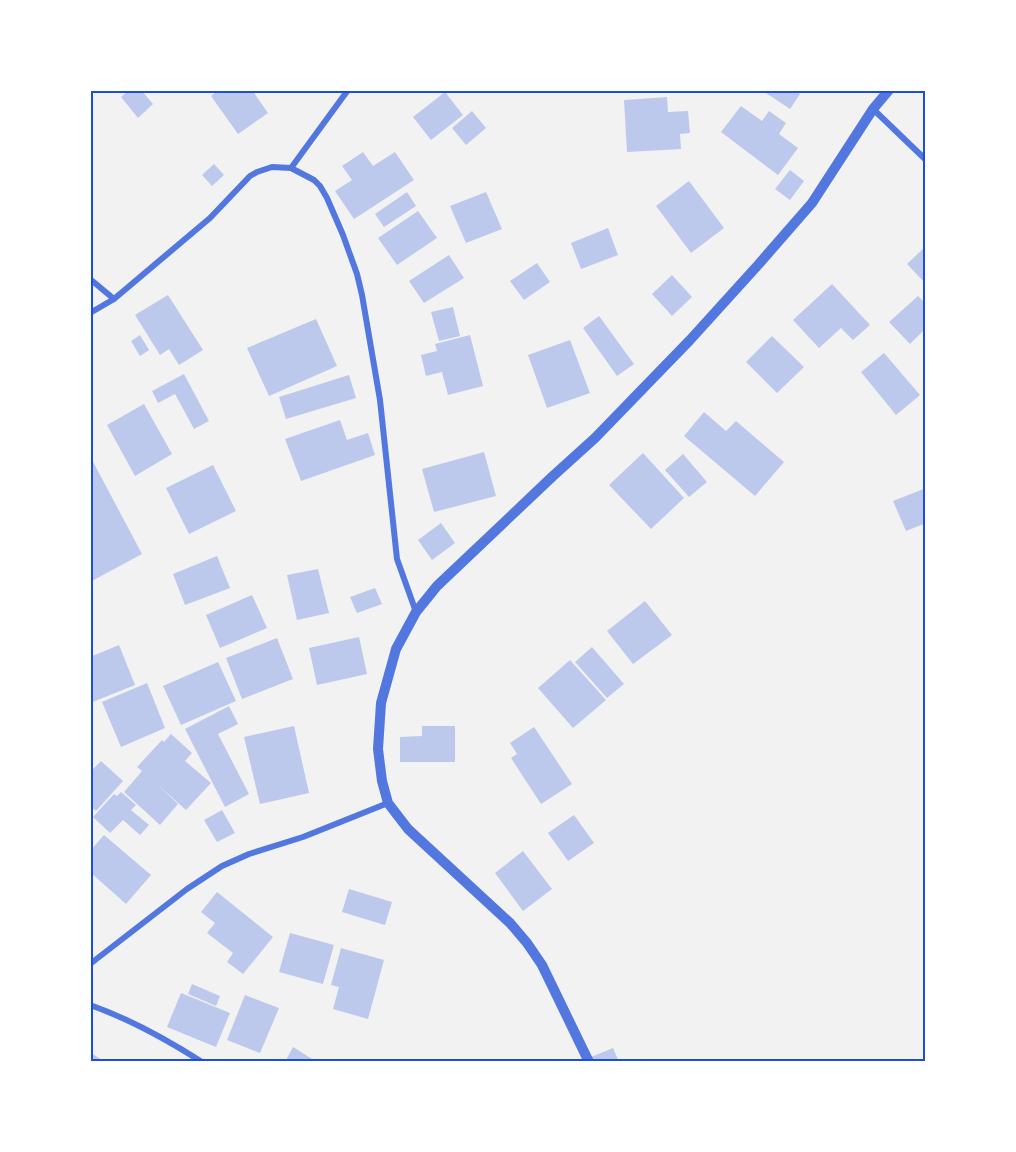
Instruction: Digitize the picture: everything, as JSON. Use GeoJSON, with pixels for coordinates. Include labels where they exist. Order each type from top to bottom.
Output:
{"type":"FeatureCollection","features":[{"type":"Feature","properties":{"kind":"street"},"geometry":{"type":"LineString","coordinates":[[291,168],[348,90]]}},
{"type":"Feature","properties":{"kind":"street"},"geometry":{"type":"LineString","coordinates":[[590,1062],[542,965],[527,943],[510,923],[408,829],[388,803],[382,781],[378,749],[381,703],[396,649],[416,612],[437,586],[595,438],[751,273],[812,203],[873,109],[890,90]]}},
{"type":"Feature","properties":{"kind":"street"},"geometry":{"type":"LineString","coordinates":[[873,109],[926,160]]}},
{"type":"Feature","properties":{"kind":"street"},"geometry":{"type":"LineString","coordinates":[[90,313],[114,300],[210,218],[250,176],[272,168],[291,168],[314,180],[327,198],[344,235],[362,295],[380,400],[397,559],[416,612]]}},
{"type":"Feature","properties":{"kind":"street"},"geometry":{"type":"LineString","coordinates":[[90,279],[114,300]]}},
{"type":"Feature","properties":{"kind":"street"},"geometry":{"type":"LineString","coordinates":[[90,964],[188,889],[222,866],[388,803]]}},
{"type":"Feature","properties":{"kind":"street"},"geometry":{"type":"LineString","coordinates":[[90,1005],[149,1030],[202,1062]]}},
{"type":"Feature","properties":{"kind":"building"},"geometry":{"type":"Polygon","coordinates":[[[129,90],[141,90],[153,104],[138,118],[121,97],[129,90]]]}},
{"type":"Feature","properties":{"kind":"building"},"geometry":{"type":"Polygon","coordinates":[[[219,90],[252,90],[268,113],[238,134],[211,96],[219,90]]]}},
{"type":"Feature","properties":{"kind":"building"},"geometry":{"type":"Polygon","coordinates":[[[768,90],[795,90],[800,94],[790,109],[766,93],[768,90]]]}},
{"type":"Feature","properties":{"kind":"building"},"geometry":{"type":"Polygon","coordinates":[[[445,92],[463,115],[431,140],[413,117],[445,92]]]}},
{"type":"Feature","properties":{"kind":"building"},"geometry":{"type":"Polygon","coordinates":[[[667,97],[668,112],[688,111],[690,133],[680,134],[681,149],[627,152],[624,100],[667,97]]]}},
{"type":"Feature","properties":{"kind":"building"},"geometry":{"type":"Polygon","coordinates":[[[741,106],[762,121],[769,111],[786,123],[779,134],[798,148],[778,175],[721,132],[741,106]]]}},
{"type":"Feature","properties":{"kind":"building"},"geometry":{"type":"Polygon","coordinates":[[[472,111],[486,128],[466,145],[452,128],[472,111]]]}},
{"type":"Feature","properties":{"kind":"building"},"geometry":{"type":"Polygon","coordinates":[[[363,152],[373,166],[395,152],[414,180],[354,219],[335,191],[352,180],[342,166],[363,152]]]}},
{"type":"Feature","properties":{"kind":"building"},"geometry":{"type":"Polygon","coordinates":[[[214,164],[224,175],[212,186],[202,175],[214,164]]]}},
{"type":"Feature","properties":{"kind":"building"},"geometry":{"type":"Polygon","coordinates":[[[790,170],[804,181],[790,200],[775,189],[790,170]]]}},
{"type":"Feature","properties":{"kind":"building"},"geometry":{"type":"Polygon","coordinates":[[[689,181],[724,228],[691,253],[656,206],[689,181]]]}},
{"type":"Feature","properties":{"kind":"building"},"geometry":{"type":"Polygon","coordinates":[[[407,192],[416,206],[384,227],[375,214],[407,192]]]}},
{"type":"Feature","properties":{"kind":"building"},"geometry":{"type":"Polygon","coordinates":[[[486,192],[502,229],[466,243],[450,206],[486,192]]]}},
{"type":"Feature","properties":{"kind":"building"},"geometry":{"type":"Polygon","coordinates":[[[418,211],[437,238],[397,265],[378,238],[418,211]]]}},
{"type":"Feature","properties":{"kind":"building"},"geometry":{"type":"Polygon","coordinates":[[[608,228],[618,255],[581,269],[571,243],[608,228]]]}},
{"type":"Feature","properties":{"kind":"building"},"geometry":{"type":"Polygon","coordinates":[[[926,246],[926,284],[907,264],[926,246]]]}},
{"type":"Feature","properties":{"kind":"building"},"geometry":{"type":"Polygon","coordinates":[[[449,255],[464,278],[424,303],[409,281],[449,255]]]}},
{"type":"Feature","properties":{"kind":"building"},"geometry":{"type":"Polygon","coordinates":[[[537,263],[550,282],[524,300],[510,281],[537,263]]]}},
{"type":"Feature","properties":{"kind":"building"},"geometry":{"type":"Polygon","coordinates":[[[672,275],[692,297],[672,316],[652,294],[672,275]]]}},
{"type":"Feature","properties":{"kind":"building"},"geometry":{"type":"Polygon","coordinates":[[[832,284],[870,325],[853,340],[841,328],[819,348],[793,320],[832,284]]]}},
{"type":"Feature","properties":{"kind":"building"},"geometry":{"type":"Polygon","coordinates":[[[168,295],[203,350],[179,365],[169,349],[160,355],[135,315],[168,295]]]}},
{"type":"Feature","properties":{"kind":"building"},"geometry":{"type":"Polygon","coordinates":[[[918,296],[926,304],[926,328],[910,344],[889,322],[918,296]]]}},
{"type":"Feature","properties":{"kind":"building"},"geometry":{"type":"Polygon","coordinates":[[[453,307],[460,336],[439,341],[431,312],[453,307]]]}},
{"type":"Feature","properties":{"kind":"building"},"geometry":{"type":"Polygon","coordinates":[[[599,316],[634,364],[617,376],[583,328],[599,316]]]}},
{"type":"Feature","properties":{"kind":"building"},"geometry":{"type":"Polygon","coordinates":[[[316,319],[337,366],[269,396],[247,348],[316,319]]]}},
{"type":"Feature","properties":{"kind":"building"},"geometry":{"type":"Polygon","coordinates":[[[140,335],[149,350],[140,356],[131,341],[140,335]]]}},
{"type":"Feature","properties":{"kind":"building"},"geometry":{"type":"Polygon","coordinates":[[[470,335],[483,386],[448,395],[442,372],[426,376],[421,355],[437,351],[435,344],[470,335]]]}},
{"type":"Feature","properties":{"kind":"building"},"geometry":{"type":"Polygon","coordinates":[[[772,336],[804,367],[777,393],[746,362],[772,336]]]}},
{"type":"Feature","properties":{"kind":"building"},"geometry":{"type":"Polygon","coordinates":[[[570,340],[590,393],[547,408],[528,355],[570,340]]]}},
{"type":"Feature","properties":{"kind":"building"},"geometry":{"type":"Polygon","coordinates":[[[884,353],[920,395],[896,415],[861,372],[884,353]]]}},
{"type":"Feature","properties":{"kind":"building"},"geometry":{"type":"Polygon","coordinates":[[[184,374],[209,421],[194,429],[175,394],[158,403],[152,391],[184,374]]]}},
{"type":"Feature","properties":{"kind":"building"},"geometry":{"type":"Polygon","coordinates":[[[349,375],[356,398],[286,419],[279,397],[349,375]]]}},
{"type":"Feature","properties":{"kind":"building"},"geometry":{"type":"Polygon","coordinates":[[[144,404],[172,454],[135,476],[107,425],[144,404]]]}},
{"type":"Feature","properties":{"kind":"building"},"geometry":{"type":"Polygon","coordinates":[[[704,412],[726,431],[736,421],[784,462],[755,496],[684,436],[704,412]]]}},
{"type":"Feature","properties":{"kind":"building"},"geometry":{"type":"Polygon","coordinates":[[[340,420],[347,440],[368,433],[375,455],[301,481],[285,439],[340,420]]]}},
{"type":"Feature","properties":{"kind":"building"},"geometry":{"type":"Polygon","coordinates":[[[484,452],[496,496],[434,512],[422,469],[484,452]]]}},
{"type":"Feature","properties":{"kind":"building"},"geometry":{"type":"Polygon","coordinates":[[[643,453],[684,498],[651,529],[609,485],[643,453]]]}},
{"type":"Feature","properties":{"kind":"building"},"geometry":{"type":"Polygon","coordinates":[[[683,454],[707,482],[689,497],[665,470],[683,454]]]}},
{"type":"Feature","properties":{"kind":"building"},"geometry":{"type":"Polygon","coordinates":[[[90,456],[142,554],[90,582],[90,456]]]}},
{"type":"Feature","properties":{"kind":"building"},"geometry":{"type":"Polygon","coordinates":[[[213,465],[236,511],[189,534],[166,488],[213,465]]]}},
{"type":"Feature","properties":{"kind":"building"},"geometry":{"type":"Polygon","coordinates":[[[926,488],[926,523],[906,531],[893,501],[926,488]]]}},
{"type":"Feature","properties":{"kind":"building"},"geometry":{"type":"Polygon","coordinates":[[[441,523],[455,543],[432,560],[418,540],[441,523]]]}},
{"type":"Feature","properties":{"kind":"building"},"geometry":{"type":"Polygon","coordinates":[[[217,556],[230,588],[185,605],[173,574],[217,556]]]}},
{"type":"Feature","properties":{"kind":"building"},"geometry":{"type":"Polygon","coordinates":[[[318,569],[329,613],[297,620],[287,575],[318,569]]]}},
{"type":"Feature","properties":{"kind":"building"},"geometry":{"type":"Polygon","coordinates":[[[375,588],[382,604],[357,613],[350,597],[375,588]]]}},
{"type":"Feature","properties":{"kind":"building"},"geometry":{"type":"Polygon","coordinates":[[[252,595],[267,628],[220,648],[206,615],[252,595]]]}},
{"type":"Feature","properties":{"kind":"building"},"geometry":{"type":"Polygon","coordinates":[[[645,601],[672,635],[633,664],[607,631],[645,601]]]}},
{"type":"Feature","properties":{"kind":"building"},"geometry":{"type":"Polygon","coordinates":[[[359,637],[367,674],[317,685],[309,648],[359,637]]]}},
{"type":"Feature","properties":{"kind":"building"},"geometry":{"type":"Polygon","coordinates":[[[277,638],[293,679],[242,699],[226,658],[277,638]]]}},
{"type":"Feature","properties":{"kind":"building"},"geometry":{"type":"Polygon","coordinates":[[[119,645],[135,685],[90,703],[90,657],[119,645]]]}},
{"type":"Feature","properties":{"kind":"building"},"geometry":{"type":"Polygon","coordinates":[[[592,647],[624,684],[607,698],[575,662],[592,647]]]}},
{"type":"Feature","properties":{"kind":"building"},"geometry":{"type":"Polygon","coordinates":[[[570,660],[606,700],[573,728],[538,688],[570,660]]]}},
{"type":"Feature","properties":{"kind":"building"},"geometry":{"type":"Polygon","coordinates":[[[218,662],[236,701],[181,725],[163,686],[218,662]]]}},
{"type":"Feature","properties":{"kind":"building"},"geometry":{"type":"Polygon","coordinates":[[[147,683],[165,728],[121,747],[102,702],[147,683]]]}},
{"type":"Feature","properties":{"kind":"building"},"geometry":{"type":"Polygon","coordinates":[[[229,706],[238,724],[218,734],[249,794],[225,807],[185,729],[229,706]]]}},
{"type":"Feature","properties":{"kind":"building"},"geometry":{"type":"Polygon","coordinates":[[[294,726],[309,793],[260,804],[244,737],[294,726]]]}},
{"type":"Feature","properties":{"kind":"building"},"geometry":{"type":"Polygon","coordinates":[[[422,726],[455,726],[455,762],[400,762],[400,737],[422,736],[422,726]]]}},
{"type":"Feature","properties":{"kind":"building"},"geometry":{"type":"Polygon","coordinates":[[[534,727],[572,784],[541,804],[511,758],[517,754],[510,743],[534,727]]]}},
{"type":"Feature","properties":{"kind":"building"},"geometry":{"type":"Polygon","coordinates":[[[171,734],[192,753],[185,761],[211,783],[186,810],[157,784],[178,804],[160,825],[124,792],[142,771],[137,767],[162,740],[164,742],[171,734]]]}},
{"type":"Feature","properties":{"kind":"building"},"geometry":{"type":"Polygon","coordinates":[[[101,761],[123,781],[96,811],[90,806],[90,772],[101,761]]]}},
{"type":"Feature","properties":{"kind":"building"},"geometry":{"type":"Polygon","coordinates":[[[121,792],[136,805],[131,810],[149,825],[140,835],[123,820],[110,833],[93,817],[114,794],[117,796],[121,792]]]}},
{"type":"Feature","properties":{"kind":"building"},"geometry":{"type":"Polygon","coordinates":[[[222,810],[235,833],[217,842],[204,820],[222,810]]]}},
{"type":"Feature","properties":{"kind":"building"},"geometry":{"type":"Polygon","coordinates":[[[574,815],[594,843],[568,861],[548,833],[574,815]]]}},
{"type":"Feature","properties":{"kind":"building"},"geometry":{"type":"Polygon","coordinates":[[[104,835],[151,875],[126,904],[90,872],[90,851],[104,835]]]}},
{"type":"Feature","properties":{"kind":"building"},"geometry":{"type":"Polygon","coordinates":[[[523,851],[552,889],[523,911],[495,873],[523,851]]]}},
{"type":"Feature","properties":{"kind":"building"},"geometry":{"type":"Polygon","coordinates":[[[349,889],[392,902],[385,925],[342,912],[349,889]]]}},
{"type":"Feature","properties":{"kind":"building"},"geometry":{"type":"Polygon","coordinates":[[[217,892],[273,937],[243,974],[227,962],[233,953],[207,933],[215,923],[201,912],[217,892]]]}},
{"type":"Feature","properties":{"kind":"building"},"geometry":{"type":"Polygon","coordinates":[[[290,933],[334,945],[323,984],[279,972],[290,933]]]}},
{"type":"Feature","properties":{"kind":"building"},"geometry":{"type":"Polygon","coordinates":[[[341,948],[384,960],[368,1019],[333,1009],[339,987],[331,985],[341,948]]]}},
{"type":"Feature","properties":{"kind":"building"},"geometry":{"type":"Polygon","coordinates":[[[192,984],[220,996],[216,1006],[188,994],[192,984]]]}},
{"type":"Feature","properties":{"kind":"building"},"geometry":{"type":"Polygon","coordinates":[[[181,993],[230,1013],[216,1047],[167,1027],[181,993]]]}},
{"type":"Feature","properties":{"kind":"building"},"geometry":{"type":"Polygon","coordinates":[[[245,995],[279,1008],[260,1053],[227,1040],[245,995]]]}},
{"type":"Feature","properties":{"kind":"building"},"geometry":{"type":"Polygon","coordinates":[[[293,1047],[317,1062],[285,1062],[293,1047]]]}},
{"type":"Feature","properties":{"kind":"building"},"geometry":{"type":"Polygon","coordinates":[[[613,1048],[619,1062],[594,1062],[591,1057],[613,1048]]]}},
{"type":"Feature","properties":{"kind":"building"},"geometry":{"type":"Polygon","coordinates":[[[90,1052],[105,1062],[90,1062],[90,1052]]]}}]}
